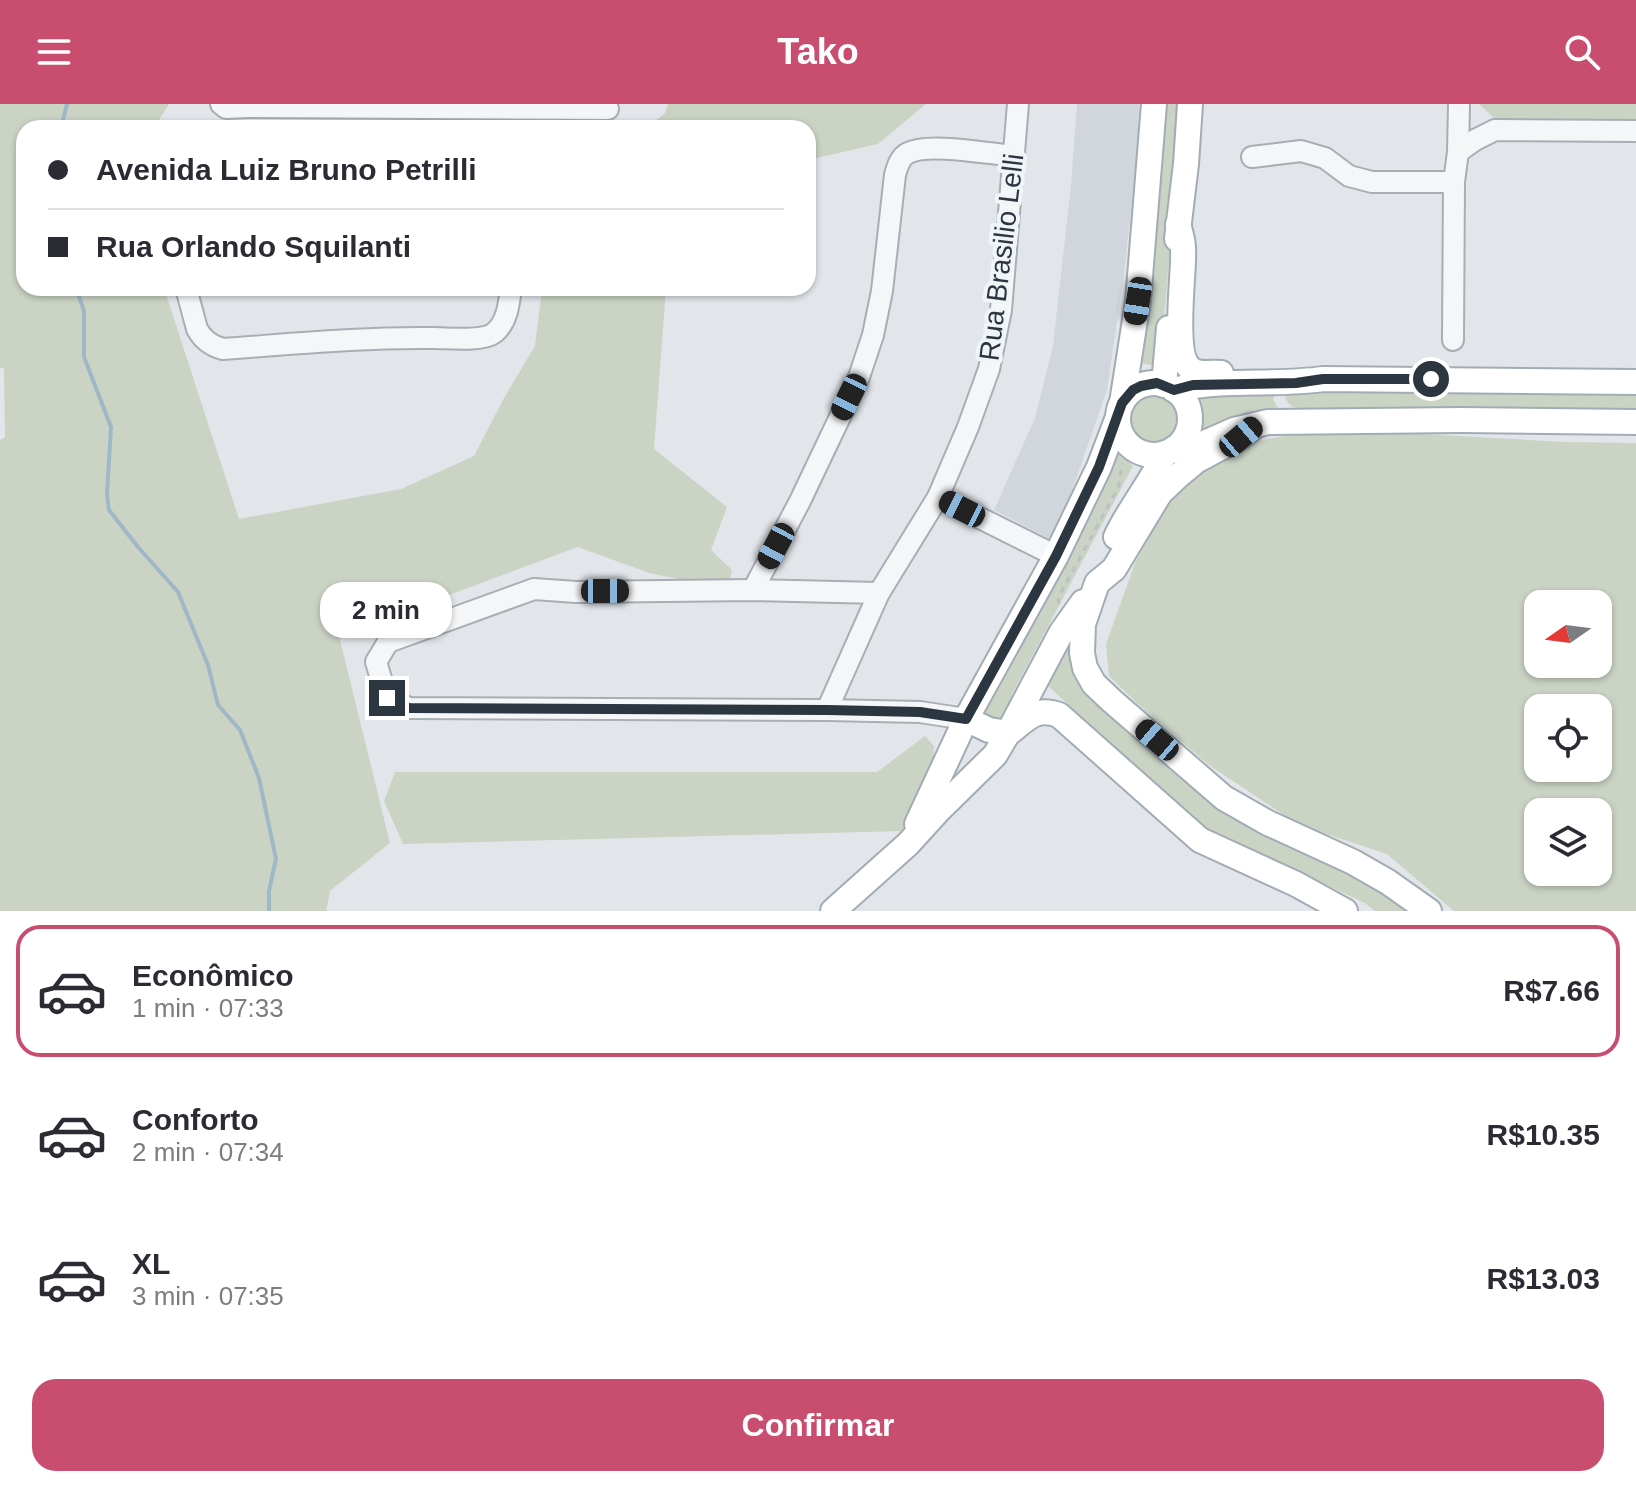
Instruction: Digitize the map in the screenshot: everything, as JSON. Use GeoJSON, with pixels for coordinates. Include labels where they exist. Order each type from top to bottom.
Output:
{"type":"FeatureCollection","features":[{"type":"Feature","properties":{"kind":"main road"},"geometry":{"type":"LineString","coordinates":[[908,844],[966,719],[1056,556],[1099,467],[1120,410],[1138,301],[1154,104]]}},
{"type":"Feature","properties":{"kind":"main road"},"geometry":{"type":"LineString","coordinates":[[1169,387],[1178,224],[1190,104]]}},
{"type":"Feature","properties":{"kind":"main road"},"geometry":{"type":"LineString","coordinates":[[1178,224],[1183,247],[1180,347],[1191,370],[1300,374],[1323,379]]}},
{"type":"Feature","properties":{"kind":"main road"},"geometry":{"type":"LineString","coordinates":[[1636,382],[1323,379],[1296,383],[1169,387],[1157,383],[1133,390],[1120,410],[1121,434],[1132,447],[1148,455],[1200,445],[1234,430],[1268,422],[1636,422]]}},
{"type":"Feature","properties":{"kind":"main road"},"geometry":{"type":"LineString","coordinates":[[1291,422],[1283,414],[1280,401],[1283,391],[1296,383]]}},
{"type":"Feature","properties":{"kind":"main road"},"geometry":{"type":"LineString","coordinates":[[1169,387],[1185,402],[1189,419],[1185,437],[1169,451],[1131,508],[1097,583],[1086,610],[1081,639],[1085,668],[1094,684],[1224,798],[1268,823],[1353,862],[1429,911]]}},
{"type":"Feature","properties":{"kind":"main road"},"geometry":{"type":"LineString","coordinates":[[833,911],[908,844],[995,755],[1061,633],[1097,583],[1114,569],[1160,493],[1196,461],[1241,437],[1256,425]]}},
{"type":"Feature","properties":{"kind":"main road"},"geometry":{"type":"LineString","coordinates":[[966,719],[989,730],[1008,733],[1035,713],[1046,711],[1059,715],[1200,840],[1296,884],[1345,911]]}},
{"type":"Feature","properties":{"kind":"street"},"geometry":{"type":"LineString","coordinates":[[221,104],[231,108],[610,106]]}},
{"type":"Feature","properties":{"kind":"street","name":"Rua Brasilio Lelli"},"geometry":{"type":"LineString","coordinates":[[827,710],[879,593],[938,497],[989,369],[1001,310],[1018,104]]}},
{"type":"Feature","properties":{"kind":"street"},"geometry":{"type":"LineString","coordinates":[[1459,106],[1495,130]]}},
{"type":"Feature","properties":{"kind":"street"},"geometry":{"type":"LineString","coordinates":[[1453,340],[1454,182],[1459,106]]}},
{"type":"Feature","properties":{"kind":"street"},"geometry":{"type":"LineString","coordinates":[[1458,152],[1495,130],[1636,131]]}},
{"type":"Feature","properties":{"kind":"street"},"geometry":{"type":"LineString","coordinates":[[753,590],[800,501],[859,377],[873,335],[882,291],[899,163],[907,153],[934,148],[1015,156]]}},
{"type":"Feature","properties":{"kind":"street"},"geometry":{"type":"LineString","coordinates":[[1252,157],[1301,151],[1325,158],[1349,176],[1372,182],[1454,182]]}},
{"type":"Feature","properties":{"kind":"street"},"geometry":{"type":"LineString","coordinates":[[188,296],[197,329],[208,342],[223,349],[396,337],[469,338],[490,335],[505,319],[509,296]]}},
{"type":"Feature","properties":{"kind":"street"},"geometry":{"type":"LineString","coordinates":[[938,497],[1056,556]]}},
{"type":"Feature","properties":{"kind":"street"},"geometry":{"type":"LineString","coordinates":[[879,593],[753,590],[576,592],[534,589],[388,642],[376,662],[387,698],[409,708],[827,710],[920,712],[966,719]]}},
{"type":"Feature","properties":{"kind":"shaded area"},"geometry":{"type":"Polygon","coordinates":[[[1077,104],[1139,104],[1137,153],[1107,390],[1066,508],[1050,539],[994,510],[1035,418],[1053,346],[1077,104]]]}},
{"type":"Feature","properties":{"kind":"green space"},"geometry":{"type":"Polygon","coordinates":[[[0,104],[169,104],[159,120],[16,120],[16,296],[167,296],[239,519],[401,489],[474,456],[535,346],[541,296],[665,296],[654,449],[727,507],[711,550],[732,570],[729,583],[693,582],[649,573],[578,547],[339,636],[390,843],[330,891],[326,911],[0,911],[0,440],[5,437],[4,369],[0,367],[0,104]]]}},
{"type":"Feature","properties":{"kind":"green space"},"geometry":{"type":"Polygon","coordinates":[[[668,104],[926,104],[878,144],[816,158],[816,120],[657,120],[665,113],[668,104]]]}},
{"type":"Feature","properties":{"kind":"green space"},"geometry":{"type":"Polygon","coordinates":[[[1165,104],[1182,104],[1160,367],[1136,362],[1158,201],[1165,104]]]}},
{"type":"Feature","properties":{"kind":"green space"},"geometry":{"type":"Polygon","coordinates":[[[1479,104],[1636,104],[1636,126],[1495,119],[1479,104]]]}},
{"type":"Feature","properties":{"kind":"green space"},"geometry":{"type":"Polygon","coordinates":[[[1280,387],[1273,399],[1279,410],[1257,414],[1199,438],[1203,412],[1194,389],[1280,387]]]}},
{"type":"Feature","properties":{"kind":"green space"},"geometry":{"type":"Polygon","coordinates":[[[1291,390],[1636,393],[1636,413],[1299,408],[1290,405],[1286,399],[1291,390]]]}},
{"type":"Feature","properties":{"kind":"green space"},"geometry":{"type":"Polygon","coordinates":[[[1153,391],[1172,399],[1180,418],[1172,437],[1153,445],[1134,437],[1126,418],[1134,399],[1153,391]]]}},
{"type":"Feature","properties":{"kind":"green space"},"geometry":{"type":"Polygon","coordinates":[[[1386,432],[1636,443],[1636,911],[1454,911],[1387,854],[1299,825],[1209,765],[1109,676],[1106,644],[1135,563],[1179,483],[1217,457],[1256,441],[1301,433],[1386,432]]]}},
{"type":"Feature","properties":{"kind":"green space"},"geometry":{"type":"Polygon","coordinates":[[[1116,451],[1133,466],[1012,694],[1010,709],[1002,725],[983,716],[983,710],[1083,527],[1116,451]]]}},
{"type":"Feature","properties":{"kind":"green space"},"geometry":{"type":"Polygon","coordinates":[[[1074,625],[1071,662],[1088,692],[1221,807],[1253,829],[1341,868],[1381,890],[1409,911],[1375,911],[1365,903],[1212,831],[1188,816],[1044,682],[1074,625]]]}},
{"type":"Feature","properties":{"kind":"green space"},"geometry":{"type":"Polygon","coordinates":[[[925,736],[934,746],[933,762],[902,831],[403,844],[384,801],[395,772],[877,772],[925,736]]]}},
{"type":"Feature","properties":{"kind":"waterway"},"geometry":{"type":"LineString","coordinates":[[63,120],[67,104]]}},
{"type":"Feature","properties":{"kind":"waterway"},"geometry":{"type":"LineString","coordinates":[[79,296],[84,311],[84,357],[111,427],[109,510],[178,592],[208,665],[218,705],[240,730],[259,778],[276,859],[269,891],[269,911]]}},
{"type":"Feature","properties":{"kind":"route"},"geometry":{"type":"LineString","coordinates":[[387,698],[409,708],[827,710],[920,712],[966,719],[1056,556],[1099,467],[1122,403],[1133,390],[1157,383],[1174,390],[1193,385],[1296,383],[1323,379],[1431,379]]}}]}
